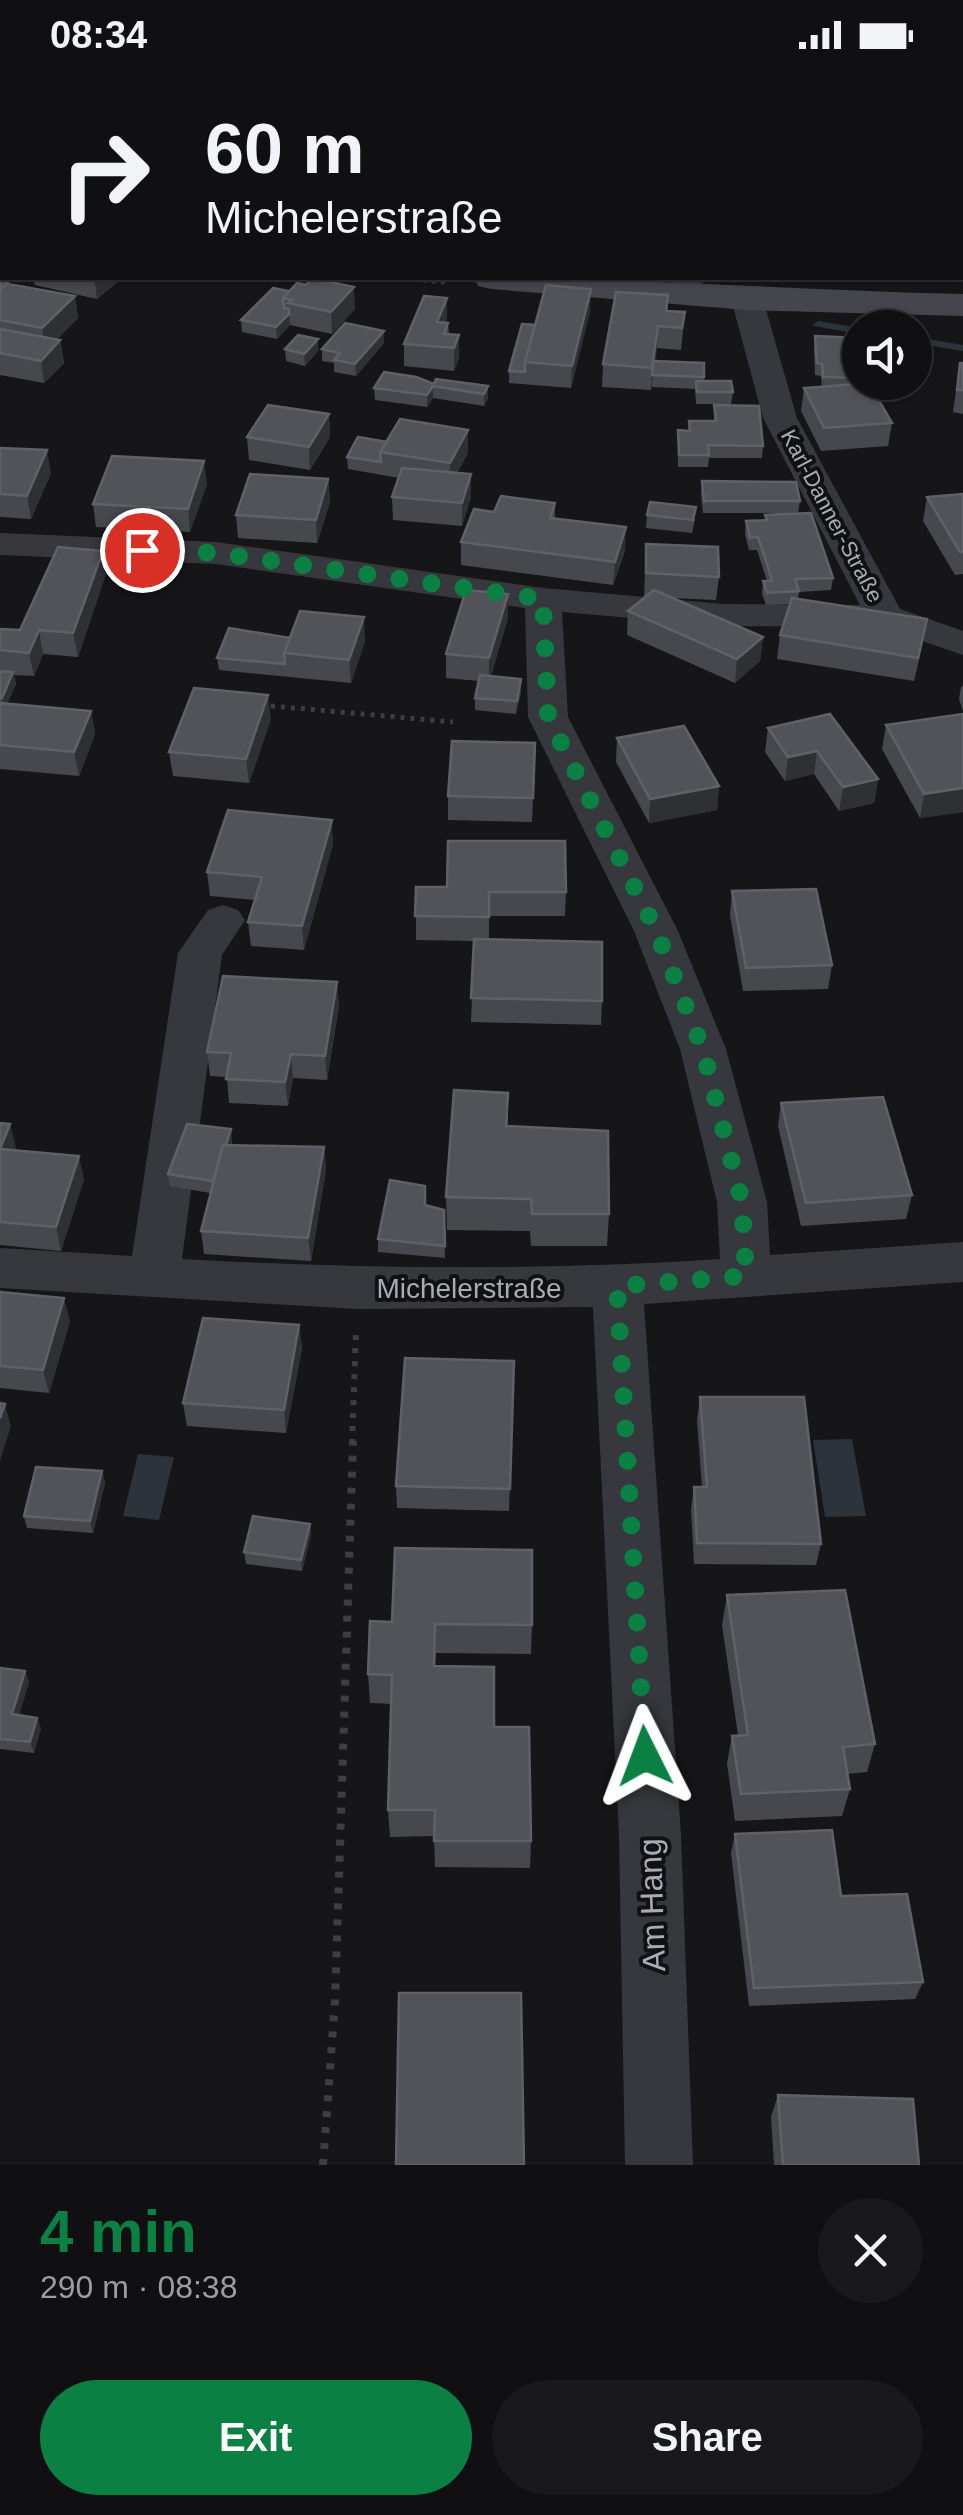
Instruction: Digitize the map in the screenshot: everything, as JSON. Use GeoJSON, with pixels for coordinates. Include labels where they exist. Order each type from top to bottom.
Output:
{"type":"FeatureCollection","features":[{"type":"Feature","properties":{"kind":"street"},"geometry":{"type":"LineString","coordinates":[[540,280],[684,286],[747,300],[963,305]]}},
{"type":"Feature","properties":{"kind":"street","name":"Karl-Danner-Straße"},"geometry":{"type":"LineString","coordinates":[[747,300],[780,418],[885,616]]}},
{"type":"Feature","properties":{"kind":"street"},"geometry":{"type":"LineString","coordinates":[[0,544],[216,553],[543,599],[724,615],[885,616],[963,644]]}},
{"type":"Feature","properties":{"kind":"street"},"geometry":{"type":"LineString","coordinates":[[543,599],[548,717],[656,930],[703,1050],[742,1202],[746,1276]]}},
{"type":"Feature","properties":{"kind":"street"},"geometry":{"type":"LineString","coordinates":[[154,1277],[200,952],[224,920]]}},
{"type":"Feature","properties":{"kind":"street","name":"Michelerstraße"},"geometry":{"type":"LineString","coordinates":[[0,1268],[358,1289],[617,1286],[963,1262]]}},
{"type":"Feature","properties":{"kind":"street","name":"Am Hang"},"geometry":{"type":"LineString","coordinates":[[617,1286],[650,1835],[659,2165]]}},
{"type":"Feature","properties":{"kind":"path"},"geometry":{"type":"LineString","coordinates":[[251,704],[453,722]]}},
{"type":"Feature","properties":{"kind":"path"},"geometry":{"type":"LineString","coordinates":[[323,2165],[335,2001],[358,1289]]}},
{"type":"Feature","properties":{"kind":"shaded area"},"geometry":{"type":"Polygon","coordinates":[[[852,1439],[866,1516],[825,1517],[813,1440],[852,1439]]]}},
{"type":"Feature","properties":{"kind":"shaded area"},"geometry":{"type":"Polygon","coordinates":[[[138,1454],[174,1457],[159,1520],[123,1516],[138,1454]]]}},
{"type":"Feature","properties":{"kind":"building"},"geometry":{"type":"Polygon","coordinates":[[[310,280],[321,280],[354,287],[331,312],[288,303],[292,300],[283,298],[297,283],[306,285],[310,280]]]}},
{"type":"Feature","properties":{"kind":"building"},"geometry":{"type":"Polygon","coordinates":[[[8,284],[75,296],[42,328],[0,320],[0,290],[8,284]]]}},
{"type":"Feature","properties":{"kind":"building"},"geometry":{"type":"Polygon","coordinates":[[[546,285],[591,289],[572,366],[525,362],[546,285]]]}},
{"type":"Feature","properties":{"kind":"building"},"geometry":{"type":"Polygon","coordinates":[[[273,288],[289,291],[283,298],[289,314],[276,327],[241,320],[273,288]]]}},
{"type":"Feature","properties":{"kind":"building"},"geometry":{"type":"Polygon","coordinates":[[[616,292],[668,295],[666,311],[685,312],[682,328],[658,326],[652,368],[603,364],[616,292]]]}},
{"type":"Feature","properties":{"kind":"building"},"geometry":{"type":"Polygon","coordinates":[[[424,296],[447,298],[437,322],[448,323],[444,334],[459,335],[454,348],[404,344],[424,296]]]}},
{"type":"Feature","properties":{"kind":"building"},"geometry":{"type":"Polygon","coordinates":[[[345,323],[384,331],[355,364],[334,360],[340,353],[322,349],[345,323]]]}},
{"type":"Feature","properties":{"kind":"building"},"geometry":{"type":"Polygon","coordinates":[[[522,324],[535,325],[525,372],[509,371],[522,324]]]}},
{"type":"Feature","properties":{"kind":"building"},"geometry":{"type":"Polygon","coordinates":[[[0,329],[60,340],[41,361],[0,353],[0,329]]]}},
{"type":"Feature","properties":{"kind":"building"},"geometry":{"type":"Polygon","coordinates":[[[298,335],[318,339],[304,354],[285,349],[298,335]]]}},
{"type":"Feature","properties":{"kind":"building"},"geometry":{"type":"Polygon","coordinates":[[[815,336],[842,337],[842,378],[823,377],[822,364],[817,363],[815,336]]]}},
{"type":"Feature","properties":{"kind":"building"},"geometry":{"type":"Polygon","coordinates":[[[653,361],[704,363],[704,377],[652,375],[653,361]]]}},
{"type":"Feature","properties":{"kind":"building"},"geometry":{"type":"Polygon","coordinates":[[[960,363],[963,390],[957,390],[960,363]]]}},
{"type":"Feature","properties":{"kind":"building"},"geometry":{"type":"Polygon","coordinates":[[[384,372],[434,384],[436,379],[488,386],[484,394],[433,386],[427,395],[374,388],[384,372]]]}},
{"type":"Feature","properties":{"kind":"building"},"geometry":{"type":"Polygon","coordinates":[[[696,381],[731,381],[733,392],[697,392],[696,381]]]}},
{"type":"Feature","properties":{"kind":"building"},"geometry":{"type":"Polygon","coordinates":[[[842,385],[842,400],[879,400],[892,423],[824,428],[804,388],[842,385]]]}},
{"type":"Feature","properties":{"kind":"building"},"geometry":{"type":"Polygon","coordinates":[[[268,405],[329,414],[309,447],[247,437],[268,405]]]}},
{"type":"Feature","properties":{"kind":"building"},"geometry":{"type":"Polygon","coordinates":[[[714,405],[759,406],[763,446],[708,445],[709,455],[679,455],[678,430],[690,431],[689,421],[716,421],[714,405]]]}},
{"type":"Feature","properties":{"kind":"building"},"geometry":{"type":"Polygon","coordinates":[[[400,419],[468,430],[450,463],[380,452],[400,419]]]}},
{"type":"Feature","properties":{"kind":"building"},"geometry":{"type":"Polygon","coordinates":[[[358,437],[387,442],[380,452],[381,462],[347,457],[358,437]]]}},
{"type":"Feature","properties":{"kind":"building"},"geometry":{"type":"Polygon","coordinates":[[[0,448],[47,450],[27,496],[0,494],[0,448]]]}},
{"type":"Feature","properties":{"kind":"building"},"geometry":{"type":"Polygon","coordinates":[[[112,456],[204,461],[188,509],[93,504],[112,456]]]}},
{"type":"Feature","properties":{"kind":"building"},"geometry":{"type":"Polygon","coordinates":[[[402,468],[471,474],[462,503],[392,497],[402,468]]]}},
{"type":"Feature","properties":{"kind":"building"},"geometry":{"type":"Polygon","coordinates":[[[250,474],[328,479],[316,520],[236,515],[250,474]]]}},
{"type":"Feature","properties":{"kind":"building"},"geometry":{"type":"Polygon","coordinates":[[[702,481],[796,482],[800,501],[704,501],[702,481]]]}},
{"type":"Feature","properties":{"kind":"building"},"geometry":{"type":"Polygon","coordinates":[[[963,494],[963,552],[960,552],[927,497],[963,494]]]}},
{"type":"Feature","properties":{"kind":"building"},"geometry":{"type":"Polygon","coordinates":[[[501,496],[555,503],[550,518],[626,527],[615,562],[461,542],[474,509],[494,512],[501,496]]]}},
{"type":"Feature","properties":{"kind":"building"},"geometry":{"type":"Polygon","coordinates":[[[650,502],[696,507],[693,520],[647,515],[650,502]]]}},
{"type":"Feature","properties":{"kind":"building"},"geometry":{"type":"Polygon","coordinates":[[[811,513],[833,578],[795,579],[799,591],[767,593],[763,581],[772,581],[758,537],[750,538],[746,521],[767,520],[765,515],[811,513]]]}},
{"type":"Feature","properties":{"kind":"building"},"geometry":{"type":"Polygon","coordinates":[[[646,544],[718,547],[719,577],[646,573],[646,544]]]}},
{"type":"Feature","properties":{"kind":"building"},"geometry":{"type":"Polygon","coordinates":[[[58,547],[103,551],[73,633],[39,630],[29,653],[0,650],[0,629],[20,630],[58,547]]]}},
{"type":"Feature","properties":{"kind":"building"},"geometry":{"type":"Polygon","coordinates":[[[466,590],[508,594],[489,658],[446,654],[466,590]]]}},
{"type":"Feature","properties":{"kind":"building"},"geometry":{"type":"Polygon","coordinates":[[[654,590],[763,637],[737,659],[628,611],[654,590]]]}},
{"type":"Feature","properties":{"kind":"building"},"geometry":{"type":"Polygon","coordinates":[[[792,598],[927,619],[918,658],[780,635],[792,598]]]}},
{"type":"Feature","properties":{"kind":"building"},"geometry":{"type":"Polygon","coordinates":[[[300,611],[364,617],[349,660],[284,653],[300,611]]]}},
{"type":"Feature","properties":{"kind":"building"},"geometry":{"type":"Polygon","coordinates":[[[229,628],[290,638],[284,653],[285,664],[217,658],[229,628]]]}},
{"type":"Feature","properties":{"kind":"building"},"geometry":{"type":"Polygon","coordinates":[[[0,671],[13,672],[2,698],[0,698],[0,671]]]}},
{"type":"Feature","properties":{"kind":"building"},"geometry":{"type":"Polygon","coordinates":[[[480,675],[521,679],[517,701],[475,698],[480,675]]]}},
{"type":"Feature","properties":{"kind":"building"},"geometry":{"type":"Polygon","coordinates":[[[194,688],[268,695],[246,759],[169,752],[194,688]]]}},
{"type":"Feature","properties":{"kind":"building"},"geometry":{"type":"Polygon","coordinates":[[[0,703],[91,711],[74,752],[0,745],[0,703]]]}},
{"type":"Feature","properties":{"kind":"building"},"geometry":{"type":"Polygon","coordinates":[[[830,714],[878,779],[843,787],[817,751],[788,757],[768,728],[830,714]]]}},
{"type":"Feature","properties":{"kind":"building"},"geometry":{"type":"Polygon","coordinates":[[[963,714],[963,788],[924,794],[886,725],[963,714]]]}},
{"type":"Feature","properties":{"kind":"building"},"geometry":{"type":"Polygon","coordinates":[[[684,726],[719,786],[650,799],[617,738],[684,726]]]}},
{"type":"Feature","properties":{"kind":"building"},"geometry":{"type":"Polygon","coordinates":[[[452,741],[535,743],[533,798],[448,796],[452,741]]]}},
{"type":"Feature","properties":{"kind":"building"},"geometry":{"type":"Polygon","coordinates":[[[228,810],[332,820],[302,926],[248,922],[262,877],[207,872],[228,810]]]}},
{"type":"Feature","properties":{"kind":"building"},"geometry":{"type":"Polygon","coordinates":[[[448,841],[565,841],[566,892],[489,892],[489,917],[415,916],[416,887],[447,887],[448,841]]]}},
{"type":"Feature","properties":{"kind":"building"},"geometry":{"type":"Polygon","coordinates":[[[816,889],[832,965],[746,968],[732,891],[816,889]]]}},
{"type":"Feature","properties":{"kind":"building"},"geometry":{"type":"Polygon","coordinates":[[[474,939],[602,942],[602,1001],[471,998],[474,939]]]}},
{"type":"Feature","properties":{"kind":"building"},"geometry":{"type":"Polygon","coordinates":[[[223,976],[337,982],[325,1056],[291,1054],[285,1082],[226,1079],[231,1053],[207,1052],[223,976]]]}},
{"type":"Feature","properties":{"kind":"building"},"geometry":{"type":"Polygon","coordinates":[[[454,1090],[508,1093],[506,1126],[608,1131],[609,1214],[532,1214],[531,1199],[446,1197],[454,1090]]]}},
{"type":"Feature","properties":{"kind":"building"},"geometry":{"type":"Polygon","coordinates":[[[883,1097],[912,1195],[806,1203],[781,1103],[883,1097]]]}},
{"type":"Feature","properties":{"kind":"building"},"geometry":{"type":"Polygon","coordinates":[[[0,1123],[10,1124],[0,1149],[0,1123]]]}},
{"type":"Feature","properties":{"kind":"building"},"geometry":{"type":"Polygon","coordinates":[[[187,1124],[231,1129],[213,1181],[168,1174],[187,1124]]]}},
{"type":"Feature","properties":{"kind":"building"},"geometry":{"type":"Polygon","coordinates":[[[223,1145],[324,1147],[308,1238],[201,1231],[223,1145]]]}},
{"type":"Feature","properties":{"kind":"building"},"geometry":{"type":"Polygon","coordinates":[[[0,1149],[79,1156],[56,1227],[0,1222],[0,1149]]]}},
{"type":"Feature","properties":{"kind":"building"},"geometry":{"type":"Polygon","coordinates":[[[390,1180],[425,1186],[425,1205],[444,1210],[445,1246],[378,1239],[390,1180]]]}},
{"type":"Feature","properties":{"kind":"building"},"geometry":{"type":"Polygon","coordinates":[[[0,1292],[64,1298],[43,1370],[0,1366],[0,1292]]]}},
{"type":"Feature","properties":{"kind":"building"},"geometry":{"type":"Polygon","coordinates":[[[203,1318],[299,1325],[284,1410],[183,1403],[203,1318]]]}},
{"type":"Feature","properties":{"kind":"building"},"geometry":{"type":"Polygon","coordinates":[[[405,1358],[514,1361],[510,1489],[396,1486],[405,1358]]]}},
{"type":"Feature","properties":{"kind":"building"},"geometry":{"type":"Polygon","coordinates":[[[700,1397],[804,1397],[821,1544],[697,1543],[694,1487],[707,1487],[700,1397]]]}},
{"type":"Feature","properties":{"kind":"building"},"geometry":{"type":"Polygon","coordinates":[[[36,1467],[102,1471],[90,1521],[24,1516],[36,1467]]]}},
{"type":"Feature","properties":{"kind":"building"},"geometry":{"type":"Polygon","coordinates":[[[253,1516],[310,1524],[301,1560],[244,1552],[253,1516]]]}},
{"type":"Feature","properties":{"kind":"building"},"geometry":{"type":"Polygon","coordinates":[[[395,1548],[532,1550],[532,1625],[435,1624],[434,1666],[494,1667],[494,1727],[529,1727],[531,1841],[434,1841],[435,1810],[388,1810],[392,1675],[368,1674],[370,1621],[392,1622],[395,1548]]]}},
{"type":"Feature","properties":{"kind":"building"},"geometry":{"type":"Polygon","coordinates":[[[845,1590],[875,1744],[843,1747],[850,1789],[741,1794],[732,1736],[748,1735],[727,1595],[845,1590]]]}},
{"type":"Feature","properties":{"kind":"building"},"geometry":{"type":"Polygon","coordinates":[[[0,1668],[25,1671],[12,1714],[37,1718],[30,1742],[0,1739],[0,1668]]]}},
{"type":"Feature","properties":{"kind":"building"},"geometry":{"type":"Polygon","coordinates":[[[832,1830],[841,1896],[907,1894],[923,1982],[754,1988],[735,1834],[832,1830]]]}},
{"type":"Feature","properties":{"kind":"building"},"geometry":{"type":"Polygon","coordinates":[[[399,1993],[521,1993],[524,2165],[396,2165],[399,1993]]]}},
{"type":"Feature","properties":{"kind":"building"},"geometry":{"type":"Polygon","coordinates":[[[778,2095],[913,2099],[919,2165],[783,2165],[778,2095]]]}},
{"type":"Feature","properties":{"kind":"waterway"},"geometry":{"type":"LineString","coordinates":[[818,324],[842,328]]}},
{"type":"Feature","properties":{"kind":"waterway"},"geometry":{"type":"LineString","coordinates":[[932,343],[963,348]]}},
{"type":"Feature","properties":{"kind":"route"},"geometry":{"type":"LineString","coordinates":[[142,550],[216,553],[543,599],[548,717],[656,930],[703,1050],[742,1202],[746,1276],[617,1286],[645,1756]]}}]}
